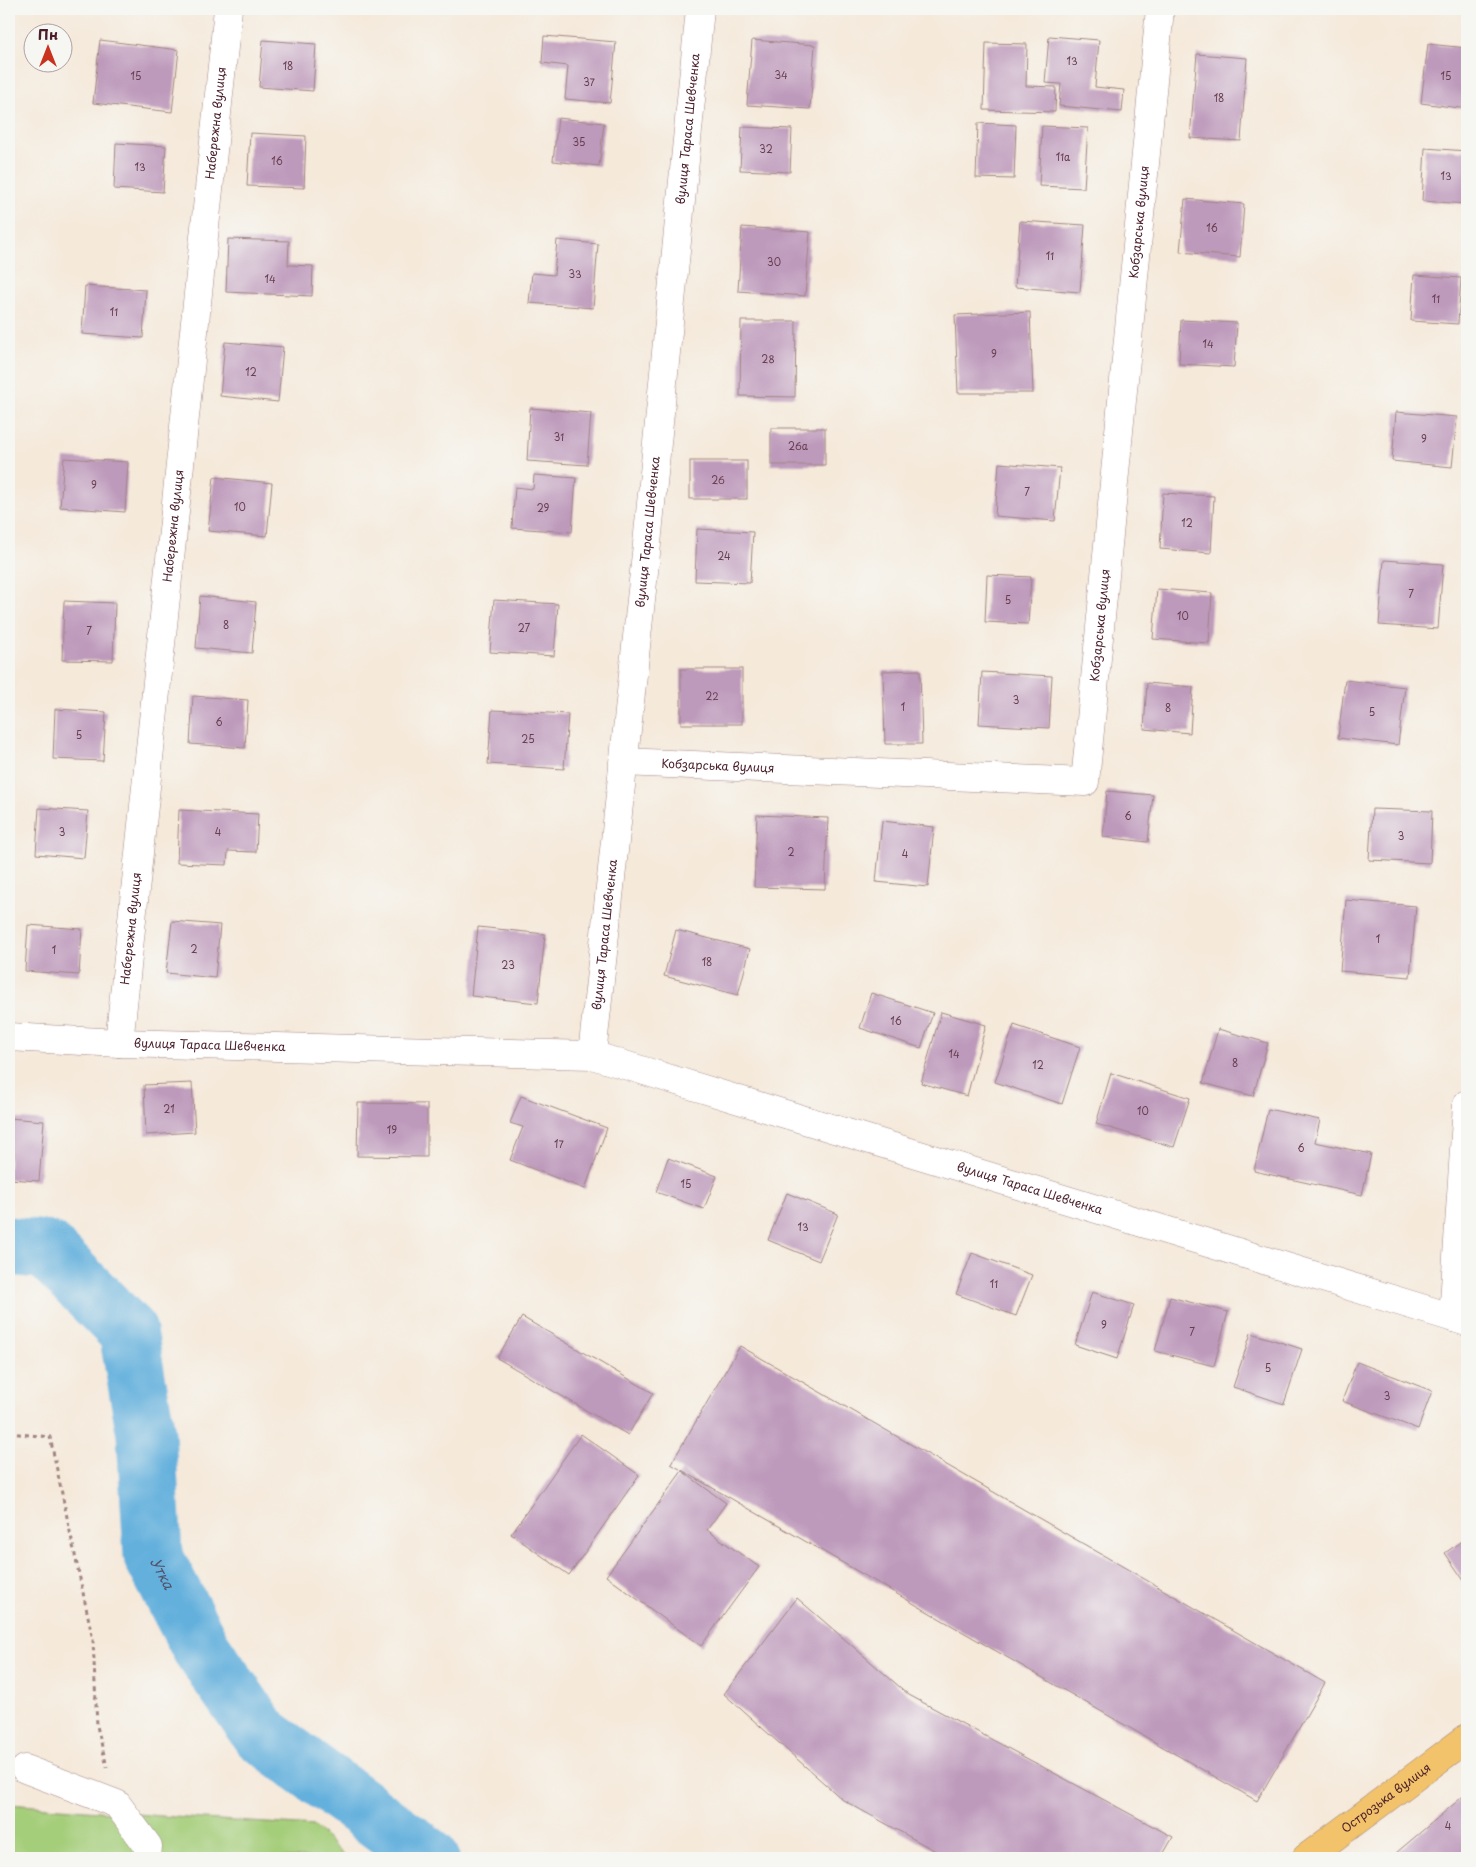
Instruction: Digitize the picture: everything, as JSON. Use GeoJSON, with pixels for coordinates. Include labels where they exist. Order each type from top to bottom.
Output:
{"type":"FeatureCollection","features":[{"type":"Feature","properties":{"kind":"main road","name":"Острозька вулиця"},"geometry":{"type":"LineString","coordinates":[[1306,1858],[1467,1738]]}},
{"type":"Feature","properties":{"kind":"street","name":"Набережна вулиця"},"geometry":{"type":"LineString","coordinates":[[119,1043],[228,9]]}},
{"type":"Feature","properties":{"kind":"street","name":"вулиця Тараса Шевченка"},"geometry":{"type":"LineString","coordinates":[[592,1055],[700,9]]}},
{"type":"Feature","properties":{"kind":"street","name":"Кобзарська вулиця"},"geometry":{"type":"LineString","coordinates":[[623,762],[1085,782],[1160,9]]}},
{"type":"Feature","properties":{"kind":"street","name":"вулиця Тараса Шевченка"},"geometry":{"type":"LineString","coordinates":[[9,1037],[119,1043],[592,1055],[1460,1320]]}},
{"type":"Feature","properties":{"kind":"street"},"geometry":{"type":"LineString","coordinates":[[1460,1320],[1467,1104]]}},
{"type":"Feature","properties":{"kind":"street"},"geometry":{"type":"LineString","coordinates":[[25,1769],[117,1804],[148,1846],[147,1858]]}},
{"type":"Feature","properties":{"kind":"path"},"geometry":{"type":"LineString","coordinates":[[9,1433],[50,1436],[93,1640],[97,1726],[117,1804]]}},
{"type":"Feature","properties":{"kind":"green space"},"geometry":{"type":"Polygon","coordinates":[[[9,1804],[314,1826],[346,1858],[9,1858],[9,1804]]]}},
{"type":"Feature","properties":{"kind":"building"},"geometry":{"type":"Polygon","coordinates":[[[544,36],[616,42],[610,103],[565,99],[568,66],[542,63],[544,36]]]}},
{"type":"Feature","properties":{"kind":"building"},"geometry":{"type":"Polygon","coordinates":[[[1049,36],[1099,40],[1095,87],[1124,90],[1122,112],[1059,106],[1061,84],[1045,83],[1049,36]]]}},
{"type":"Feature","properties":{"kind":"building"},"geometry":{"type":"Polygon","coordinates":[[[100,40],[179,50],[172,112],[93,103],[100,40]]]}},
{"type":"Feature","properties":{"kind":"building"},"geometry":{"type":"Polygon","coordinates":[[[263,40],[316,44],[313,91],[259,87],[263,40]]]}},
{"type":"Feature","properties":{"kind":"building"},"geometry":{"type":"Polygon","coordinates":[[[752,40],[815,45],[810,109],[747,105],[752,40]]]}},
{"type":"Feature","properties":{"kind":"building"},"geometry":{"type":"Polygon","coordinates":[[[986,43],[1027,44],[1026,86],[1056,87],[1055,112],[984,110],[986,43]]]}},
{"type":"Feature","properties":{"kind":"building"},"geometry":{"type":"Polygon","coordinates":[[[1428,44],[1467,48],[1467,109],[1421,103],[1428,44]]]}},
{"type":"Feature","properties":{"kind":"building"},"geometry":{"type":"Polygon","coordinates":[[[1197,54],[1247,58],[1241,141],[1190,138],[1197,54]]]}},
{"type":"Feature","properties":{"kind":"building"},"geometry":{"type":"Polygon","coordinates":[[[558,118],[604,123],[599,166],[553,161],[558,118]]]}},
{"type":"Feature","properties":{"kind":"building"},"geometry":{"type":"Polygon","coordinates":[[[978,123],[1016,125],[1014,179],[976,178],[978,123]]]}},
{"type":"Feature","properties":{"kind":"building"},"geometry":{"type":"Polygon","coordinates":[[[1042,126],[1088,128],[1084,188],[1039,186],[1042,126]]]}},
{"type":"Feature","properties":{"kind":"building"},"geometry":{"type":"Polygon","coordinates":[[[742,127],[792,129],[790,172],[740,170],[742,127]]]}},
{"type":"Feature","properties":{"kind":"building"},"geometry":{"type":"Polygon","coordinates":[[[250,133],[306,136],[304,188],[247,186],[250,133]]]}},
{"type":"Feature","properties":{"kind":"building"},"geometry":{"type":"Polygon","coordinates":[[[116,143],[166,146],[163,192],[114,189],[116,143]]]}},
{"type":"Feature","properties":{"kind":"building"},"geometry":{"type":"Polygon","coordinates":[[[1425,148],[1467,151],[1467,204],[1422,201],[1425,148]]]}},
{"type":"Feature","properties":{"kind":"building"},"geometry":{"type":"Polygon","coordinates":[[[1185,199],[1244,204],[1240,257],[1180,252],[1185,199]]]}},
{"type":"Feature","properties":{"kind":"building"},"geometry":{"type":"Polygon","coordinates":[[[1020,221],[1085,225],[1080,292],[1015,287],[1020,221]]]}},
{"type":"Feature","properties":{"kind":"building"},"geometry":{"type":"Polygon","coordinates":[[[742,227],[810,232],[805,296],[738,291],[742,227]]]}},
{"type":"Feature","properties":{"kind":"building"},"geometry":{"type":"Polygon","coordinates":[[[228,239],[289,241],[288,265],[313,266],[312,296],[226,292],[228,239]]]}},
{"type":"Feature","properties":{"kind":"building"},"geometry":{"type":"Polygon","coordinates":[[[557,240],[598,244],[593,308],[529,303],[532,273],[554,275],[557,240]]]}},
{"type":"Feature","properties":{"kind":"building"},"geometry":{"type":"Polygon","coordinates":[[[1414,275],[1461,278],[1458,324],[1411,321],[1414,275]]]}},
{"type":"Feature","properties":{"kind":"building"},"geometry":{"type":"Polygon","coordinates":[[[85,286],[146,290],[143,338],[82,334],[85,286]]]}},
{"type":"Feature","properties":{"kind":"building"},"geometry":{"type":"Polygon","coordinates":[[[1030,312],[1033,393],[958,393],[955,315],[1030,312]]]}},
{"type":"Feature","properties":{"kind":"building"},"geometry":{"type":"Polygon","coordinates":[[[1181,320],[1237,323],[1234,367],[1179,364],[1181,320]]]}},
{"type":"Feature","properties":{"kind":"building"},"geometry":{"type":"Polygon","coordinates":[[[741,321],[796,321],[795,397],[740,396],[741,321]]]}},
{"type":"Feature","properties":{"kind":"building"},"geometry":{"type":"Polygon","coordinates":[[[225,342],[283,347],[278,402],[220,396],[225,342]]]}},
{"type":"Feature","properties":{"kind":"building"},"geometry":{"type":"Polygon","coordinates":[[[530,408],[591,413],[587,465],[527,461],[530,408]]]}},
{"type":"Feature","properties":{"kind":"building"},"geometry":{"type":"Polygon","coordinates":[[[1396,412],[1457,417],[1452,467],[1392,461],[1396,412]]]}},
{"type":"Feature","properties":{"kind":"building"},"geometry":{"type":"Polygon","coordinates":[[[771,428],[825,428],[825,465],[771,465],[771,428]]]}},
{"type":"Feature","properties":{"kind":"building"},"geometry":{"type":"Polygon","coordinates":[[[64,458],[128,462],[125,512],[60,507],[64,458]]]}},
{"type":"Feature","properties":{"kind":"building"},"geometry":{"type":"Polygon","coordinates":[[[690,461],[747,461],[747,499],[690,499],[690,461]]]}},
{"type":"Feature","properties":{"kind":"building"},"geometry":{"type":"Polygon","coordinates":[[[999,463],[1060,468],[1055,521],[995,516],[999,463]]]}},
{"type":"Feature","properties":{"kind":"building"},"geometry":{"type":"Polygon","coordinates":[[[534,475],[576,478],[572,532],[512,528],[515,487],[533,489],[534,475]]]}},
{"type":"Feature","properties":{"kind":"building"},"geometry":{"type":"Polygon","coordinates":[[[214,477],[272,483],[267,536],[208,531],[214,477]]]}},
{"type":"Feature","properties":{"kind":"building"},"geometry":{"type":"Polygon","coordinates":[[[1163,493],[1214,496],[1211,553],[1160,549],[1163,493]]]}},
{"type":"Feature","properties":{"kind":"building"},"geometry":{"type":"Polygon","coordinates":[[[697,529],[753,532],[750,583],[695,581],[697,529]]]}},
{"type":"Feature","properties":{"kind":"building"},"geometry":{"type":"Polygon","coordinates":[[[1384,560],[1443,564],[1438,629],[1379,625],[1384,560]]]}},
{"type":"Feature","properties":{"kind":"building"},"geometry":{"type":"Polygon","coordinates":[[[987,575],[1031,577],[1028,624],[985,622],[987,575]]]}},
{"type":"Feature","properties":{"kind":"building"},"geometry":{"type":"Polygon","coordinates":[[[1157,589],[1212,593],[1209,643],[1153,639],[1157,589]]]}},
{"type":"Feature","properties":{"kind":"building"},"geometry":{"type":"Polygon","coordinates":[[[200,596],[256,602],[252,653],[196,648],[200,596]]]}},
{"type":"Feature","properties":{"kind":"building"},"geometry":{"type":"Polygon","coordinates":[[[494,600],[558,604],[554,656],[490,652],[494,600]]]}},
{"type":"Feature","properties":{"kind":"building"},"geometry":{"type":"Polygon","coordinates":[[[64,601],[115,603],[113,661],[62,660],[64,601]]]}},
{"type":"Feature","properties":{"kind":"building"},"geometry":{"type":"Polygon","coordinates":[[[681,669],[742,669],[742,724],[681,724],[681,669]]]}},
{"type":"Feature","properties":{"kind":"building"},"geometry":{"type":"Polygon","coordinates":[[[920,670],[922,744],[885,744],[883,671],[920,670]]]}},
{"type":"Feature","properties":{"kind":"building"},"geometry":{"type":"Polygon","coordinates":[[[982,672],[1052,676],[1049,728],[979,724],[982,672]]]}},
{"type":"Feature","properties":{"kind":"building"},"geometry":{"type":"Polygon","coordinates":[[[1345,680],[1405,687],[1398,745],[1338,738],[1345,680]]]}},
{"type":"Feature","properties":{"kind":"building"},"geometry":{"type":"Polygon","coordinates":[[[1147,683],[1193,687],[1190,733],[1144,729],[1147,683]]]}},
{"type":"Feature","properties":{"kind":"building"},"geometry":{"type":"Polygon","coordinates":[[[193,696],[248,700],[245,748],[190,744],[193,696]]]}},
{"type":"Feature","properties":{"kind":"building"},"geometry":{"type":"Polygon","coordinates":[[[55,709],[106,712],[103,761],[53,759],[55,709]]]}},
{"type":"Feature","properties":{"kind":"building"},"geometry":{"type":"Polygon","coordinates":[[[492,710],[568,714],[564,769],[488,764],[492,710]]]}},
{"type":"Feature","properties":{"kind":"building"},"geometry":{"type":"Polygon","coordinates":[[[1107,791],[1153,795],[1148,842],[1103,837],[1107,791]]]}},
{"type":"Feature","properties":{"kind":"building"},"geometry":{"type":"Polygon","coordinates":[[[39,808],[88,811],[84,858],[36,854],[39,808]]]}},
{"type":"Feature","properties":{"kind":"building"},"geometry":{"type":"Polygon","coordinates":[[[1372,809],[1432,811],[1430,863],[1369,860],[1372,809]]]}},
{"type":"Feature","properties":{"kind":"building"},"geometry":{"type":"Polygon","coordinates":[[[179,810],[258,814],[256,852],[228,851],[227,865],[177,863],[179,810]]]}},
{"type":"Feature","properties":{"kind":"building"},"geometry":{"type":"Polygon","coordinates":[[[757,815],[828,818],[825,889],[754,887],[757,815]]]}},
{"type":"Feature","properties":{"kind":"building"},"geometry":{"type":"Polygon","coordinates":[[[882,821],[934,827],[928,887],[876,882],[882,821]]]}},
{"type":"Feature","properties":{"kind":"building"},"geometry":{"type":"Polygon","coordinates":[[[1346,900],[1416,906],[1410,977],[1340,971],[1346,900]]]}},
{"type":"Feature","properties":{"kind":"building"},"geometry":{"type":"Polygon","coordinates":[[[172,921],[220,925],[215,978],[166,973],[172,921]]]}},
{"type":"Feature","properties":{"kind":"building"},"geometry":{"type":"Polygon","coordinates":[[[28,925],[82,929],[79,975],[25,971],[28,925]]]}},
{"type":"Feature","properties":{"kind":"building"},"geometry":{"type":"Polygon","coordinates":[[[478,927],[545,934],[538,1003],[471,996],[478,927]]]}},
{"type":"Feature","properties":{"kind":"building"},"geometry":{"type":"Polygon","coordinates":[[[676,930],[750,949],[738,995],[664,976],[676,930]]]}},
{"type":"Feature","properties":{"kind":"building"},"geometry":{"type":"Polygon","coordinates":[[[871,993],[933,1013],[921,1048],[860,1028],[871,993]]]}},
{"type":"Feature","properties":{"kind":"building"},"geometry":{"type":"Polygon","coordinates":[[[941,1012],[986,1025],[967,1096],[921,1083],[941,1012]]]}},
{"type":"Feature","properties":{"kind":"building"},"geometry":{"type":"Polygon","coordinates":[[[1014,1025],[1080,1047],[1062,1104],[995,1082],[1014,1025]]]}},
{"type":"Feature","properties":{"kind":"building"},"geometry":{"type":"Polygon","coordinates":[[[1218,1029],[1268,1043],[1253,1096],[1203,1083],[1218,1029]]]}},
{"type":"Feature","properties":{"kind":"building"},"geometry":{"type":"Polygon","coordinates":[[[1111,1073],[1190,1098],[1174,1147],[1096,1124],[1111,1073]]]}},
{"type":"Feature","properties":{"kind":"building"},"geometry":{"type":"Polygon","coordinates":[[[192,1083],[195,1132],[146,1135],[144,1085],[192,1083]]]}},
{"type":"Feature","properties":{"kind":"building"},"geometry":{"type":"Polygon","coordinates":[[[521,1096],[607,1128],[585,1189],[510,1160],[523,1127],[510,1123],[521,1096]]]}},
{"type":"Feature","properties":{"kind":"building"},"geometry":{"type":"Polygon","coordinates":[[[358,1103],[427,1104],[427,1157],[357,1156],[358,1103]]]}},
{"type":"Feature","properties":{"kind":"building"},"geometry":{"type":"Polygon","coordinates":[[[1268,1109],[1320,1120],[1315,1142],[1371,1154],[1362,1195],[1254,1171],[1268,1109]]]}},
{"type":"Feature","properties":{"kind":"building"},"geometry":{"type":"Polygon","coordinates":[[[9,1118],[44,1121],[39,1181],[9,1179],[9,1118]]]}},
{"type":"Feature","properties":{"kind":"building"},"geometry":{"type":"Polygon","coordinates":[[[668,1158],[717,1176],[704,1209],[656,1192],[668,1158]]]}},
{"type":"Feature","properties":{"kind":"building"},"geometry":{"type":"Polygon","coordinates":[[[787,1193],[838,1214],[819,1261],[768,1240],[787,1193]]]}},
{"type":"Feature","properties":{"kind":"building"},"geometry":{"type":"Polygon","coordinates":[[[972,1253],[1032,1275],[1016,1316],[956,1294],[972,1253]]]}},
{"type":"Feature","properties":{"kind":"building"},"geometry":{"type":"Polygon","coordinates":[[[1092,1292],[1134,1305],[1117,1359],[1075,1345],[1092,1292]]]}},
{"type":"Feature","properties":{"kind":"building"},"geometry":{"type":"Polygon","coordinates":[[[1170,1297],[1228,1312],[1214,1366],[1155,1351],[1170,1297]]]}},
{"type":"Feature","properties":{"kind":"building"},"geometry":{"type":"Polygon","coordinates":[[[522,1317],[653,1393],[628,1435],[497,1358],[522,1317]]]}},
{"type":"Feature","properties":{"kind":"building"},"geometry":{"type":"Polygon","coordinates":[[[1251,1333],[1302,1349],[1284,1404],[1233,1387],[1251,1333]]]}},
{"type":"Feature","properties":{"kind":"building"},"geometry":{"type":"Polygon","coordinates":[[[740,1346],[1325,1683],[1257,1801],[671,1464],[740,1346]]]}},
{"type":"Feature","properties":{"kind":"building"},"geometry":{"type":"Polygon","coordinates":[[[1357,1362],[1432,1391],[1418,1429],[1342,1401],[1357,1362]]]}},
{"type":"Feature","properties":{"kind":"building"},"geometry":{"type":"Polygon","coordinates":[[[581,1434],[639,1475],[569,1575],[511,1534],[581,1434]]]}},
{"type":"Feature","properties":{"kind":"building"},"geometry":{"type":"Polygon","coordinates":[[[682,1471],[726,1503],[707,1530],[759,1567],[701,1646],[606,1576],[682,1471]]]}},
{"type":"Feature","properties":{"kind":"building"},"geometry":{"type":"Polygon","coordinates":[[[1467,1537],[1467,1585],[1445,1553],[1467,1537]]]}},
{"type":"Feature","properties":{"kind":"building"},"geometry":{"type":"Polygon","coordinates":[[[797,1598],[909,1695],[1173,1837],[1161,1858],[948,1858],[843,1800],[724,1694],[797,1598]]]}},
{"type":"Feature","properties":{"kind":"building"},"geometry":{"type":"Polygon","coordinates":[[[1467,1793],[1467,1858],[1390,1858],[1467,1793]]]}},
{"type":"Feature","properties":{"kind":"waterway","name":"Утка"},"geometry":{"type":"LineString","coordinates":[[9,1246],[47,1250],[128,1332],[146,1434],[153,1556],[201,1648],[260,1733],[430,1858]]}}]}
